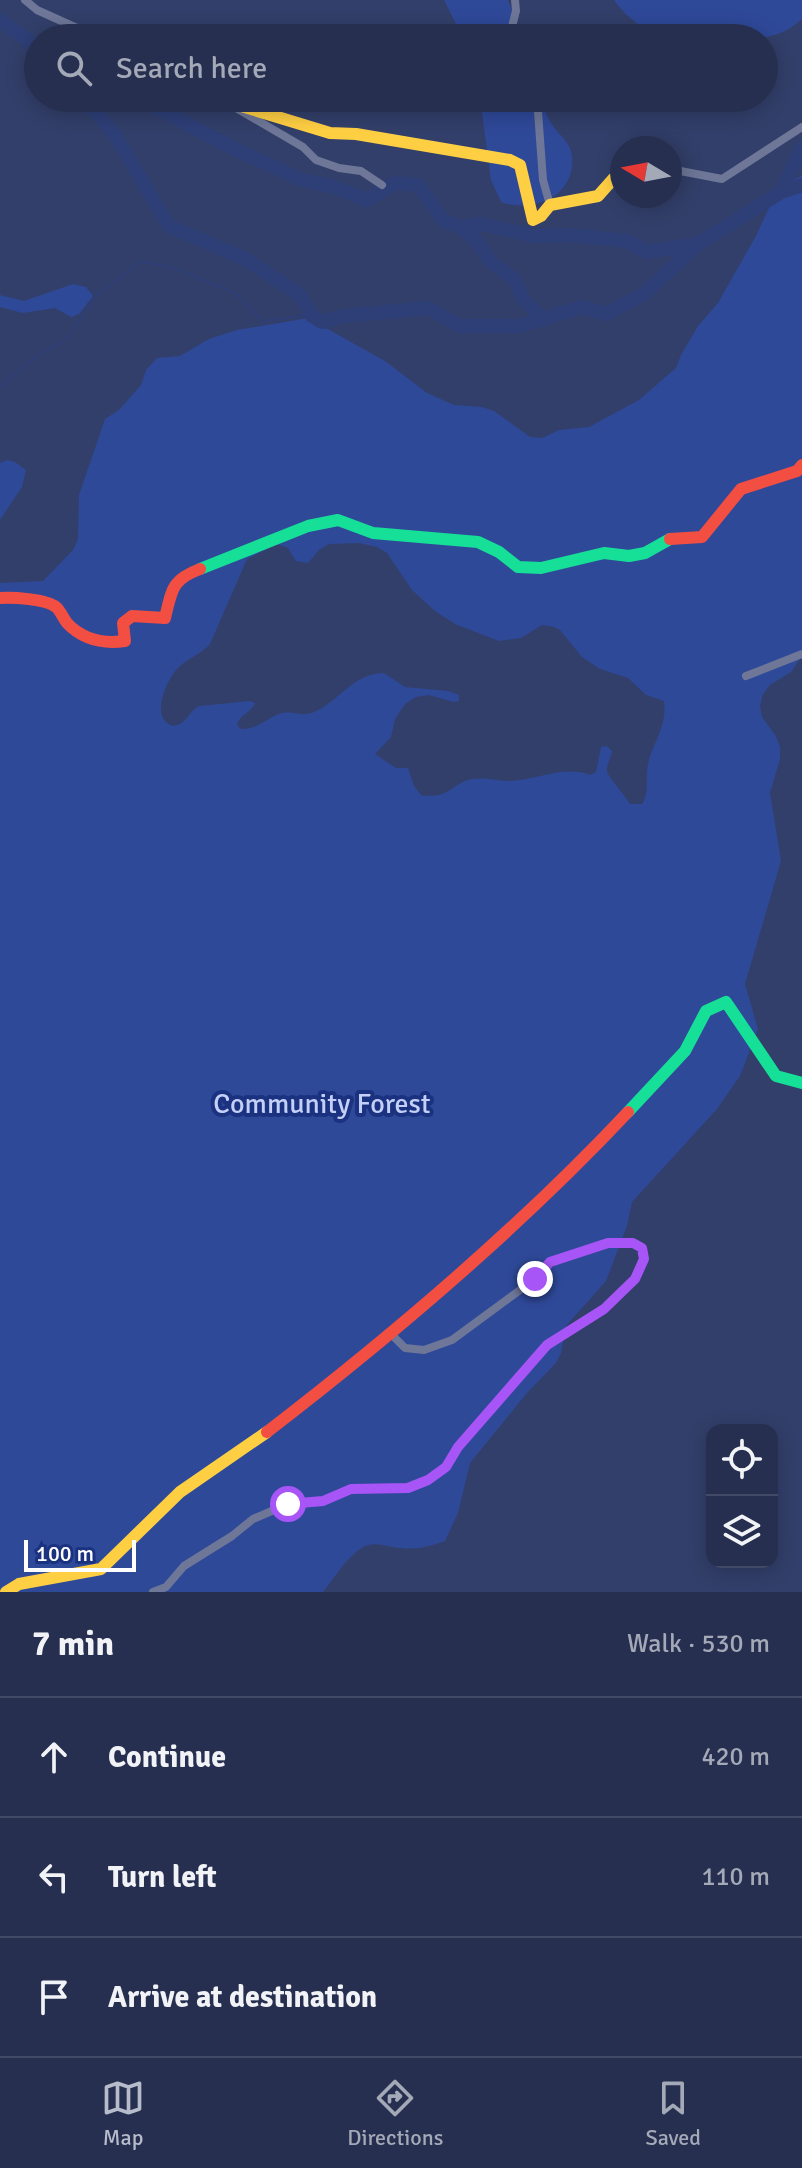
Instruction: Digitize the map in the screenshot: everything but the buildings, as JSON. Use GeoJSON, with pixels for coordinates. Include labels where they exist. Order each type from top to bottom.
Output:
{"type":"FeatureCollection","features":[{"type":"Feature","properties":{"kind":"street"},"geometry":{"type":"LineString","coordinates":[[25,0],[37,10],[68,24]]}},
{"type":"Feature","properties":{"kind":"street"},"geometry":{"type":"LineString","coordinates":[[513,24],[515,0]]}},
{"type":"Feature","properties":{"kind":"street"},"geometry":{"type":"LineString","coordinates":[[241,112],[303,147],[316,160],[361,171],[382,185]]}},
{"type":"Feature","properties":{"kind":"street"},"geometry":{"type":"LineString","coordinates":[[260,112],[330,133],[356,134],[510,160],[520,165],[533,220],[550,205],[598,196],[610,182]]}},
{"type":"Feature","properties":{"kind":"street"},"geometry":{"type":"LineString","coordinates":[[538,112],[543,180],[550,205]]}},
{"type":"Feature","properties":{"kind":"street"},"geometry":{"type":"LineString","coordinates":[[682,171],[722,179],[802,127]]}},
{"type":"Feature","properties":{"kind":"street"},"geometry":{"type":"LineString","coordinates":[[0,598],[17,596],[56,607],[62,620],[96,643],[111,644],[125,641],[123,623],[132,616],[165,618],[174,584],[182,576],[308,526],[338,520],[373,533],[478,542],[499,552],[518,567],[549,567],[604,553],[629,556],[645,553],[671,538],[702,537],[741,489],[797,471],[802,465]]}},
{"type":"Feature","properties":{"kind":"street"},"geometry":{"type":"LineString","coordinates":[[746,676],[802,654]]}},
{"type":"Feature","properties":{"kind":"street"},"geometry":{"type":"LineString","coordinates":[[6,1592],[19,1584],[101,1569],[180,1492],[267,1432],[389,1332],[507,1232],[581,1162],[685,1051],[706,1011],[726,1002],[776,1076],[802,1083]]}},
{"type":"Feature","properties":{"kind":"street"},"geometry":{"type":"LineString","coordinates":[[153,1592],[166,1587],[184,1566],[253,1519],[288,1504],[323,1501],[351,1489],[408,1488],[428,1480],[446,1467],[458,1447],[547,1345],[604,1309],[635,1279],[644,1259],[642,1248],[633,1243],[608,1243],[550,1262],[535,1279],[452,1340],[424,1350],[405,1348],[389,1332]]}},
{"type":"Feature","properties":{"kind":"green space"},"geometry":{"type":"Polygon","coordinates":[[[444,0],[508,0],[517,24],[456,24],[444,0]]]}},
{"type":"Feature","properties":{"kind":"green space"},"geometry":{"type":"Polygon","coordinates":[[[614,0],[802,0],[802,19],[778,34],[778,24],[639,24],[614,0]]]}},
{"type":"Feature","properties":{"kind":"green space"},"geometry":{"type":"Polygon","coordinates":[[[482,112],[546,112],[572,154],[572,169],[566,184],[556,195],[531,205],[519,206],[501,202],[491,180],[482,112]]]}},
{"type":"Feature","properties":{"kind":"green space","name":"Community Forest"},"geometry":{"type":"Polygon","coordinates":[[[802,176],[802,656],[791,672],[770,685],[763,694],[760,706],[762,717],[780,747],[780,759],[770,793],[781,861],[745,984],[758,1029],[740,1076],[717,1109],[632,1202],[627,1226],[606,1281],[566,1326],[556,1363],[527,1393],[470,1463],[458,1513],[445,1541],[413,1548],[379,1544],[365,1546],[347,1561],[323,1592],[0,1592],[0,583],[43,581],[73,550],[78,539],[79,495],[105,419],[119,410],[141,385],[146,370],[157,358],[180,356],[209,339],[237,330],[308,318],[385,361],[427,393],[454,405],[494,411],[530,437],[542,438],[559,430],[589,427],[639,400],[676,368],[698,326],[718,303],[776,193],[789,181],[802,176]],[[359,543],[329,544],[308,563],[296,561],[288,548],[277,544],[247,559],[210,644],[180,666],[167,685],[161,710],[166,722],[172,726],[180,724],[200,706],[250,701],[255,703],[237,725],[247,729],[282,713],[314,712],[355,682],[384,673],[405,687],[459,695],[459,701],[453,702],[429,695],[416,697],[405,704],[395,719],[391,737],[375,754],[396,768],[408,768],[414,786],[421,795],[445,793],[473,779],[510,781],[560,772],[590,775],[596,772],[601,747],[607,746],[612,751],[608,773],[630,804],[642,804],[648,762],[663,720],[664,701],[646,695],[628,678],[600,669],[582,657],[554,627],[542,625],[521,638],[499,641],[455,624],[412,590],[387,553],[359,543]]]}},
{"type":"Feature","properties":{"kind":"green space"},"geometry":{"type":"Polygon","coordinates":[[[73,284],[86,287],[93,296],[79,314],[71,317],[55,308],[23,313],[0,307],[0,295],[24,301],[73,284]]]}},
{"type":"Feature","properties":{"kind":"green space"},"geometry":{"type":"Polygon","coordinates":[[[7,460],[26,470],[22,487],[0,520],[0,463],[7,460]]]}},
{"type":"Feature","properties":{"kind":"waterway"},"geometry":{"type":"LineString","coordinates":[[0,20],[24,38]]}},
{"type":"Feature","properties":{"kind":"waterway"},"geometry":{"type":"LineString","coordinates":[[96,112],[115,135],[169,226],[247,260],[300,295],[311,315],[322,322],[343,316],[428,308],[460,326],[519,326],[582,307],[606,314],[644,294],[698,244],[781,192],[802,185]]}},
{"type":"Feature","properties":{"kind":"waterway"},"geometry":{"type":"LineString","coordinates":[[165,112],[302,180],[331,186],[367,200],[395,183],[418,185],[444,221],[460,227],[476,240],[491,262],[515,280],[524,300],[544,320]]}},
{"type":"Feature","properties":{"kind":"waterway"},"geometry":{"type":"LineString","coordinates":[[781,192],[802,148]]}},
{"type":"Feature","properties":{"kind":"waterway"},"geometry":{"type":"LineString","coordinates":[[460,227],[481,224],[534,236],[569,235],[627,241],[647,252],[698,244]]}},
{"type":"Feature","properties":{"kind":"waterway"},"geometry":{"type":"LineString","coordinates":[[0,387],[31,361],[69,336],[97,295],[141,261],[174,268],[235,293],[262,321],[311,315]]}},
{"type":"Feature","properties":{"kind":"traffic: fast"},"geometry":{"type":"LineString","coordinates":[[200,569],[308,526],[338,520],[373,533],[478,542],[499,552],[518,567],[541,568],[604,553],[629,556],[645,553],[670,539]]}},
{"type":"Feature","properties":{"kind":"traffic: fast"},"geometry":{"type":"LineString","coordinates":[[628,1112],[685,1051],[706,1011],[726,1002],[776,1076],[802,1083]]}},
{"type":"Feature","properties":{"kind":"traffic: slow"},"geometry":{"type":"LineString","coordinates":[[261,112],[330,133],[356,134],[510,160],[520,165],[533,220],[550,205],[598,196],[610,182]]}},
{"type":"Feature","properties":{"kind":"traffic: slow"},"geometry":{"type":"LineString","coordinates":[[6,1592],[19,1584],[101,1569],[180,1492],[267,1432]]}},
{"type":"Feature","properties":{"kind":"traffic: jam"},"geometry":{"type":"LineString","coordinates":[[670,539],[702,537],[741,489],[797,471],[802,465]]}},
{"type":"Feature","properties":{"kind":"traffic: jam"},"geometry":{"type":"LineString","coordinates":[[0,598],[51,604],[67,623],[86,637],[109,642],[125,641],[123,623],[132,616],[165,618],[174,587],[183,577],[200,569]]}},
{"type":"Feature","properties":{"kind":"traffic: jam"},"geometry":{"type":"LineString","coordinates":[[267,1432],[454,1279],[543,1197],[628,1112]]}},
{"type":"Feature","properties":{"kind":"route"},"geometry":{"type":"LineString","coordinates":[[288,1504],[323,1501],[351,1489],[408,1488],[428,1480],[446,1467],[458,1447],[547,1345],[604,1309],[635,1279],[644,1259],[642,1248],[633,1243],[608,1243],[550,1262],[535,1279]]}}]}
